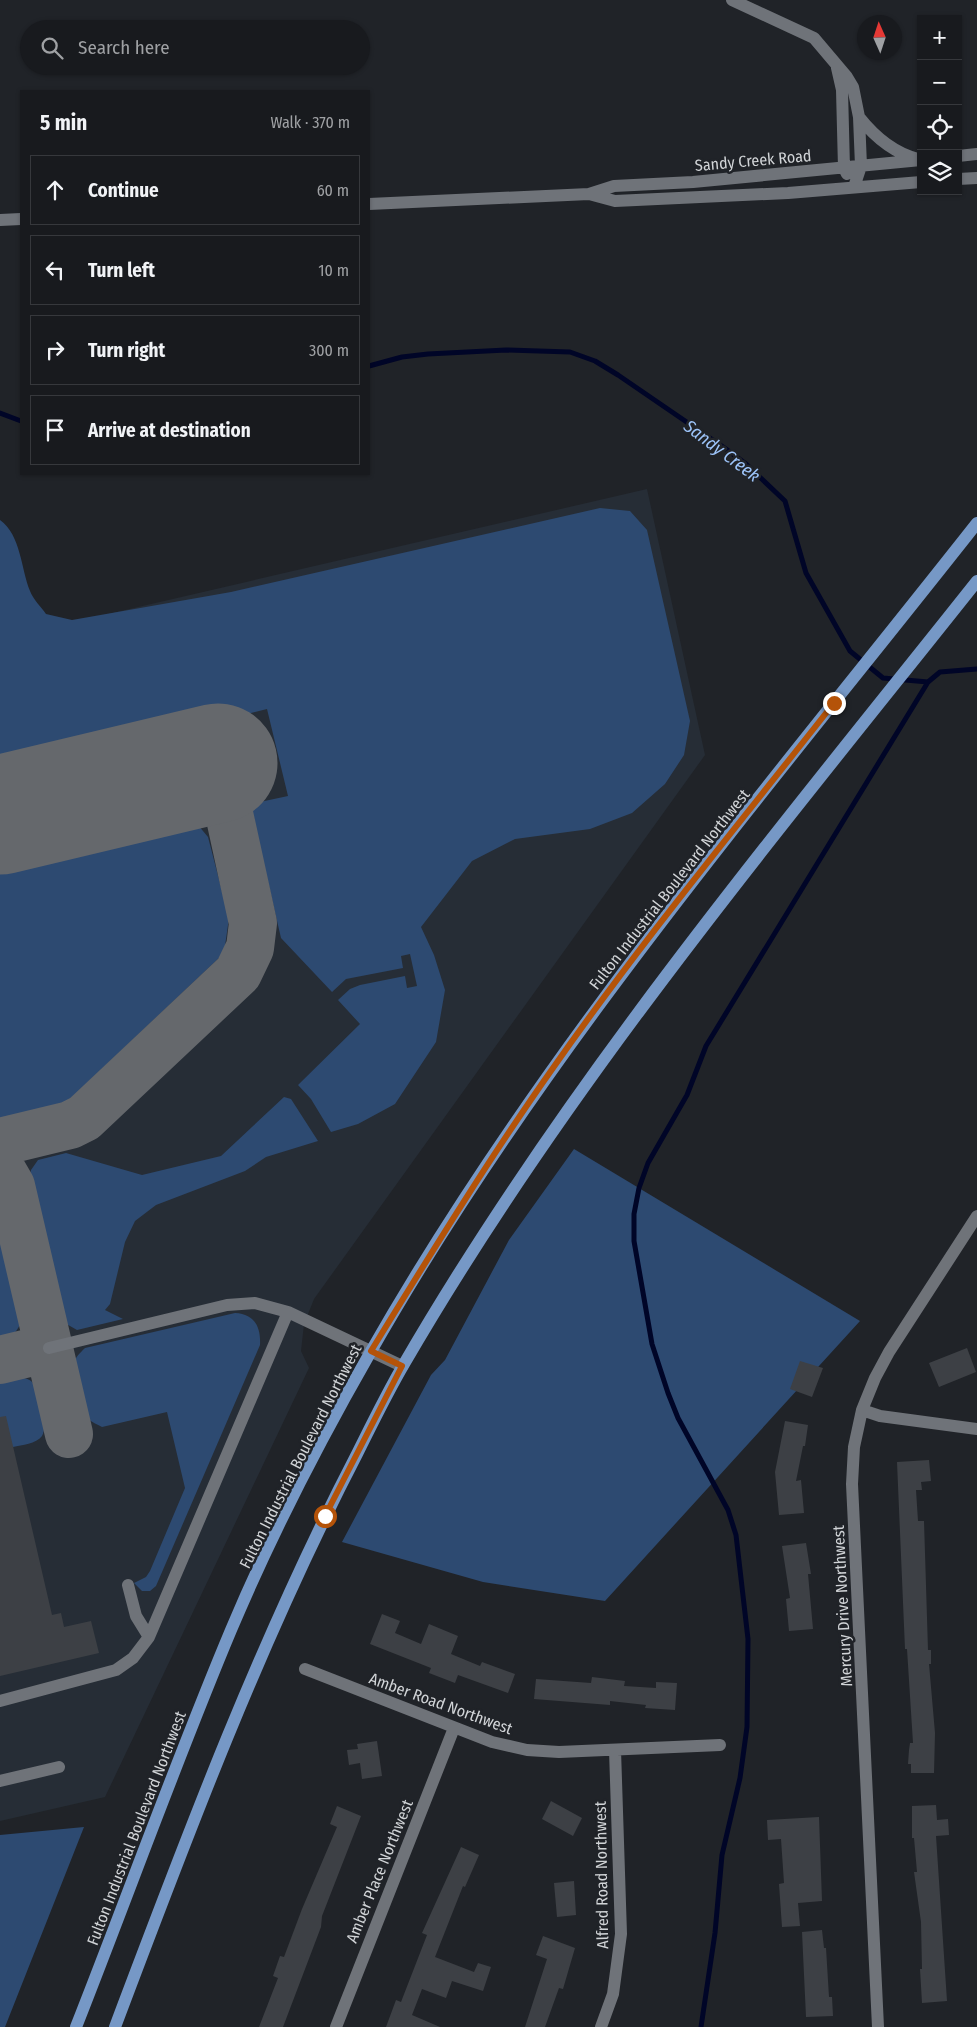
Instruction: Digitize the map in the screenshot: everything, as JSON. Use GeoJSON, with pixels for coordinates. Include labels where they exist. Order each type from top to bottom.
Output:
{"type":"FeatureCollection","features":[{"type":"Feature","properties":{"kind":"main road","name":"Fulton Industrial Boulevard Northwest"},"geometry":{"type":"LineString","coordinates":[[76,2027],[173,1774],[232,1627],[289,1506],[371,1351],[480,1174],[554,1066],[633,960],[977,523]]}},
{"type":"Feature","properties":{"kind":"main road"},"geometry":{"type":"LineString","coordinates":[[115,2027],[205,1790],[252,1675],[325,1516],[402,1366],[507,1196],[581,1089],[660,982],[977,581]]}},
{"type":"Feature","properties":{"kind":"street"},"geometry":{"type":"LineString","coordinates":[[732,0],[814,38],[827,52],[837,68],[847,77],[853,87],[859,116],[861,166],[854,187]]}},
{"type":"Feature","properties":{"kind":"street"},"geometry":{"type":"LineString","coordinates":[[837,68],[842,90],[844,168],[854,187]]}},
{"type":"Feature","properties":{"kind":"street"},"geometry":{"type":"LineString","coordinates":[[859,116],[866,126],[892,148],[917,158]]}},
{"type":"Feature","properties":{"kind":"street"},"geometry":{"type":"LineString","coordinates":[[962,156],[977,154]]}},
{"type":"Feature","properties":{"kind":"street","name":"Sandy Creek Road"},"geometry":{"type":"LineString","coordinates":[[370,204],[589,194],[614,186],[693,182],[917,160]]}},
{"type":"Feature","properties":{"kind":"street"},"geometry":{"type":"LineString","coordinates":[[962,179],[977,178]]}},
{"type":"Feature","properties":{"kind":"street","name":"Sandy Creek Road"},"geometry":{"type":"LineString","coordinates":[[589,194],[615,201],[788,193],[917,182]]}},
{"type":"Feature","properties":{"kind":"street"},"geometry":{"type":"LineString","coordinates":[[0,220],[20,219]]}},
{"type":"Feature","properties":{"kind":"street","name":"Mercury Drive Northwest"},"geometry":{"type":"LineString","coordinates":[[878,2027],[852,1484],[854,1447],[862,1410],[874,1378],[977,1216]]}},
{"type":"Feature","properties":{"kind":"street"},"geometry":{"type":"LineString","coordinates":[[49,1348],[227,1304],[255,1302],[288,1312],[402,1366]]}},
{"type":"Feature","properties":{"kind":"street"},"geometry":{"type":"LineString","coordinates":[[0,1701],[116,1670],[134,1658],[150,1637],[288,1312]]}},
{"type":"Feature","properties":{"kind":"street"},"geometry":{"type":"LineString","coordinates":[[862,1410],[880,1416],[977,1429]]}},
{"type":"Feature","properties":{"kind":"street"},"geometry":{"type":"LineString","coordinates":[[128,1585],[136,1616],[150,1637]]}},
{"type":"Feature","properties":{"kind":"street","name":"Amber Road Northwest"},"geometry":{"type":"LineString","coordinates":[[305,1669],[492,1742],[528,1750],[560,1752],[720,1745]]}},
{"type":"Feature","properties":{"kind":"street","name":"Amber Place Northwest"},"geometry":{"type":"LineString","coordinates":[[336,2027],[454,1728]]}},
{"type":"Feature","properties":{"kind":"street","name":"Alfred Road Northwest"},"geometry":{"type":"LineString","coordinates":[[600,2027],[613,1994],[621,1934],[615,1750]]}},
{"type":"Feature","properties":{"kind":"street"},"geometry":{"type":"LineString","coordinates":[[0,1781],[59,1767]]}},
{"type":"Feature","properties":{"kind":"shaded area"},"geometry":{"type":"Polygon","coordinates":[[[647,489],[705,755],[314,1299],[304,1324],[301,1351],[309,1368],[105,1797],[0,1821],[0,639],[647,489]]]}},
{"type":"Feature","properties":{"kind":"shaded area"},"geometry":{"type":"Polygon","coordinates":[[[600,508],[630,511],[647,530],[690,721],[684,755],[665,784],[632,813],[590,829],[515,839],[472,861],[421,927],[434,955],[445,990],[436,1042],[395,1104],[358,1124],[331,1132],[311,1099],[298,1085],[360,1024],[338,1000],[350,989],[360,985],[405,976],[407,988],[417,986],[410,954],[401,956],[403,968],[346,979],[332,992],[281,938],[250,804],[288,796],[267,709],[0,774],[0,520],[7,526],[16,543],[31,594],[35,600],[46,614],[72,620],[231,592],[600,508]]]}},
{"type":"Feature","properties":{"kind":"shaded area"},"geometry":{"type":"Polygon","coordinates":[[[179,817],[198,825],[208,837],[229,918],[225,946],[220,957],[69,1100],[52,1107],[0,1119],[0,859],[179,817]]]}},
{"type":"Feature","properties":{"kind":"shaded area"},"geometry":{"type":"Polygon","coordinates":[[[284,1097],[291,1099],[318,1141],[266,1157],[245,1171],[156,1205],[135,1221],[125,1242],[110,1304],[105,1310],[123,1319],[77,1330],[63,1322],[29,1181],[31,1170],[38,1160],[66,1153],[142,1175],[221,1156],[284,1097]]]}},
{"type":"Feature","properties":{"kind":"shaded area"},"geometry":{"type":"Polygon","coordinates":[[[574,1149],[860,1321],[605,1601],[483,1582],[342,1542],[431,1375],[445,1360],[509,1240],[574,1149]]]}},
{"type":"Feature","properties":{"kind":"shaded area"},"geometry":{"type":"Polygon","coordinates":[[[0,1225],[22,1319],[14,1333],[0,1340],[0,1225]]]}},
{"type":"Feature","properties":{"kind":"shaded area"},"geometry":{"type":"Polygon","coordinates":[[[235,1313],[247,1316],[255,1322],[258,1327],[260,1345],[156,1586],[150,1591],[142,1591],[134,1583],[146,1577],[150,1571],[185,1488],[167,1412],[102,1427],[88,1419],[86,1415],[75,1375],[74,1364],[78,1355],[85,1348],[235,1313]]]}},
{"type":"Feature","properties":{"kind":"shaded area"},"geometry":{"type":"Polygon","coordinates":[[[15,1377],[27,1379],[36,1387],[44,1417],[44,1431],[42,1436],[36,1441],[13,1447],[0,1432],[0,1381],[15,1377]]]}},
{"type":"Feature","properties":{"kind":"shaded area"},"geometry":{"type":"Polygon","coordinates":[[[84,1827],[5,2027],[0,2027],[0,1835],[84,1827]]]}},
{"type":"Feature","properties":{"kind":"building"},"geometry":{"type":"Polygon","coordinates":[[[967,1348],[976,1372],[939,1387],[929,1363],[967,1348]]]}},
{"type":"Feature","properties":{"kind":"building"},"geometry":{"type":"Polygon","coordinates":[[[800,1361],[823,1368],[812,1397],[790,1389],[800,1361]]]}},
{"type":"Feature","properties":{"kind":"building"},"geometry":{"type":"Polygon","coordinates":[[[6,1416],[52,1615],[61,1613],[64,1627],[91,1621],[99,1653],[0,1676],[0,1417],[6,1416]]]}},
{"type":"Feature","properties":{"kind":"building"},"geometry":{"type":"Polygon","coordinates":[[[785,1421],[808,1425],[796,1481],[801,1480],[804,1513],[779,1515],[775,1472],[785,1421]]]}},
{"type":"Feature","properties":{"kind":"building"},"geometry":{"type":"Polygon","coordinates":[[[929,1460],[931,1481],[921,1482],[922,1490],[916,1490],[918,1521],[924,1521],[928,1650],[931,1650],[931,1664],[929,1664],[935,1733],[934,1773],[911,1773],[911,1764],[908,1764],[910,1743],[913,1743],[907,1649],[905,1649],[897,1462],[929,1460]]]}},
{"type":"Feature","properties":{"kind":"building"},"geometry":{"type":"Polygon","coordinates":[[[806,1543],[811,1574],[808,1574],[813,1629],[789,1631],[786,1599],[790,1598],[782,1546],[806,1543]]]}},
{"type":"Feature","properties":{"kind":"building"},"geometry":{"type":"Polygon","coordinates":[[[382,1614],[400,1621],[395,1633],[421,1644],[429,1624],[458,1636],[451,1654],[480,1666],[482,1662],[515,1674],[508,1693],[458,1675],[455,1683],[429,1673],[431,1668],[370,1644],[382,1614]]]}},
{"type":"Feature","properties":{"kind":"building"},"geometry":{"type":"Polygon","coordinates":[[[592,1677],[625,1681],[624,1686],[656,1688],[656,1682],[677,1683],[675,1710],[645,1708],[646,1705],[610,1701],[610,1705],[534,1699],[536,1679],[591,1683],[592,1677]]]}},
{"type":"Feature","properties":{"kind":"building"},"geometry":{"type":"Polygon","coordinates":[[[377,1741],[382,1776],[362,1779],[360,1763],[349,1765],[347,1750],[358,1749],[357,1744],[377,1741]]]}},
{"type":"Feature","properties":{"kind":"building"},"geometry":{"type":"Polygon","coordinates":[[[551,1801],[582,1818],[573,1836],[542,1819],[551,1801]]]}},
{"type":"Feature","properties":{"kind":"building"},"geometry":{"type":"Polygon","coordinates":[[[936,1805],[937,1820],[948,1819],[949,1835],[936,1836],[947,2001],[922,2003],[920,1969],[922,1969],[921,1922],[914,1872],[917,1872],[914,1838],[912,1838],[912,1806],[936,1805]]]}},
{"type":"Feature","properties":{"kind":"building"},"geometry":{"type":"Polygon","coordinates":[[[337,1806],[361,1816],[322,1916],[321,1927],[283,2027],[259,2027],[278,1978],[273,1976],[280,1956],[284,1957],[337,1827],[330,1824],[337,1806]]]}},
{"type":"Feature","properties":{"kind":"building"},"geometry":{"type":"Polygon","coordinates":[[[819,1817],[822,1901],[798,1903],[800,1926],[782,1927],[779,1884],[784,1883],[781,1839],[768,1840],[767,1820],[819,1817]]]}},
{"type":"Feature","properties":{"kind":"building"},"geometry":{"type":"Polygon","coordinates":[[[461,1847],[479,1855],[465,1887],[463,1886],[435,1957],[474,1972],[478,1963],[491,1967],[483,1991],[452,1981],[446,1998],[422,1989],[412,2015],[440,2027],[386,2027],[396,2000],[401,2002],[427,1935],[422,1933],[461,1847]]]}},
{"type":"Feature","properties":{"kind":"building"},"geometry":{"type":"Polygon","coordinates":[[[574,1881],[576,1915],[557,1917],[554,1883],[574,1881]]]}},
{"type":"Feature","properties":{"kind":"building"},"geometry":{"type":"Polygon","coordinates":[[[822,1930],[824,1948],[826,1948],[829,1997],[832,1997],[833,2016],[806,2017],[802,1932],[822,1930]]]}},
{"type":"Feature","properties":{"kind":"building"},"geometry":{"type":"Polygon","coordinates":[[[543,1936],[575,1948],[563,1989],[559,1988],[545,2027],[525,2027],[547,1959],[536,1955],[543,1936]]]}},
{"type":"Feature","properties":{"kind":"waterway","name":"Sandy Creek"},"geometry":{"type":"LineString","coordinates":[[370,366],[402,357],[506,350],[570,352],[595,361],[726,449],[746,464],[785,501],[806,573],[850,651],[883,678],[928,682]]}},
{"type":"Feature","properties":{"kind":"waterway","name":"Sandy Creek"},"geometry":{"type":"LineString","coordinates":[[0,413],[20,421]]}},
{"type":"Feature","properties":{"kind":"waterway"},"geometry":{"type":"LineString","coordinates":[[701,2027],[715,1933],[722,1855],[740,1778],[747,1727],[748,1639],[736,1535],[728,1510],[678,1418],[652,1344],[634,1241],[634,1214],[639,1188],[648,1163],[687,1095],[706,1046],[928,682],[940,672],[977,669]]}},
{"type":"Feature","properties":{"kind":"taxiway"},"geometry":{"type":"LineString","coordinates":[[0,1142],[70,1125],[84,1118],[238,973],[250,948],[253,923],[218,763]]}},
{"type":"Feature","properties":{"kind":"taxiway"},"geometry":{"type":"LineString","coordinates":[[0,1167],[11,1186],[69,1434]]}},
{"type":"Feature","properties":{"kind":"taxiway"},"geometry":{"type":"LineString","coordinates":[[0,1360],[49,1348]]}},
{"type":"Feature","properties":{"kind":"runway"},"geometry":{"type":"LineString","coordinates":[[0,815],[218,763]]}},
{"type":"Feature","properties":{"kind":"route"},"geometry":{"type":"LineString","coordinates":[[325,1516],[402,1366],[371,1351],[480,1174],[554,1066],[633,960],[834,703]]}}]}
